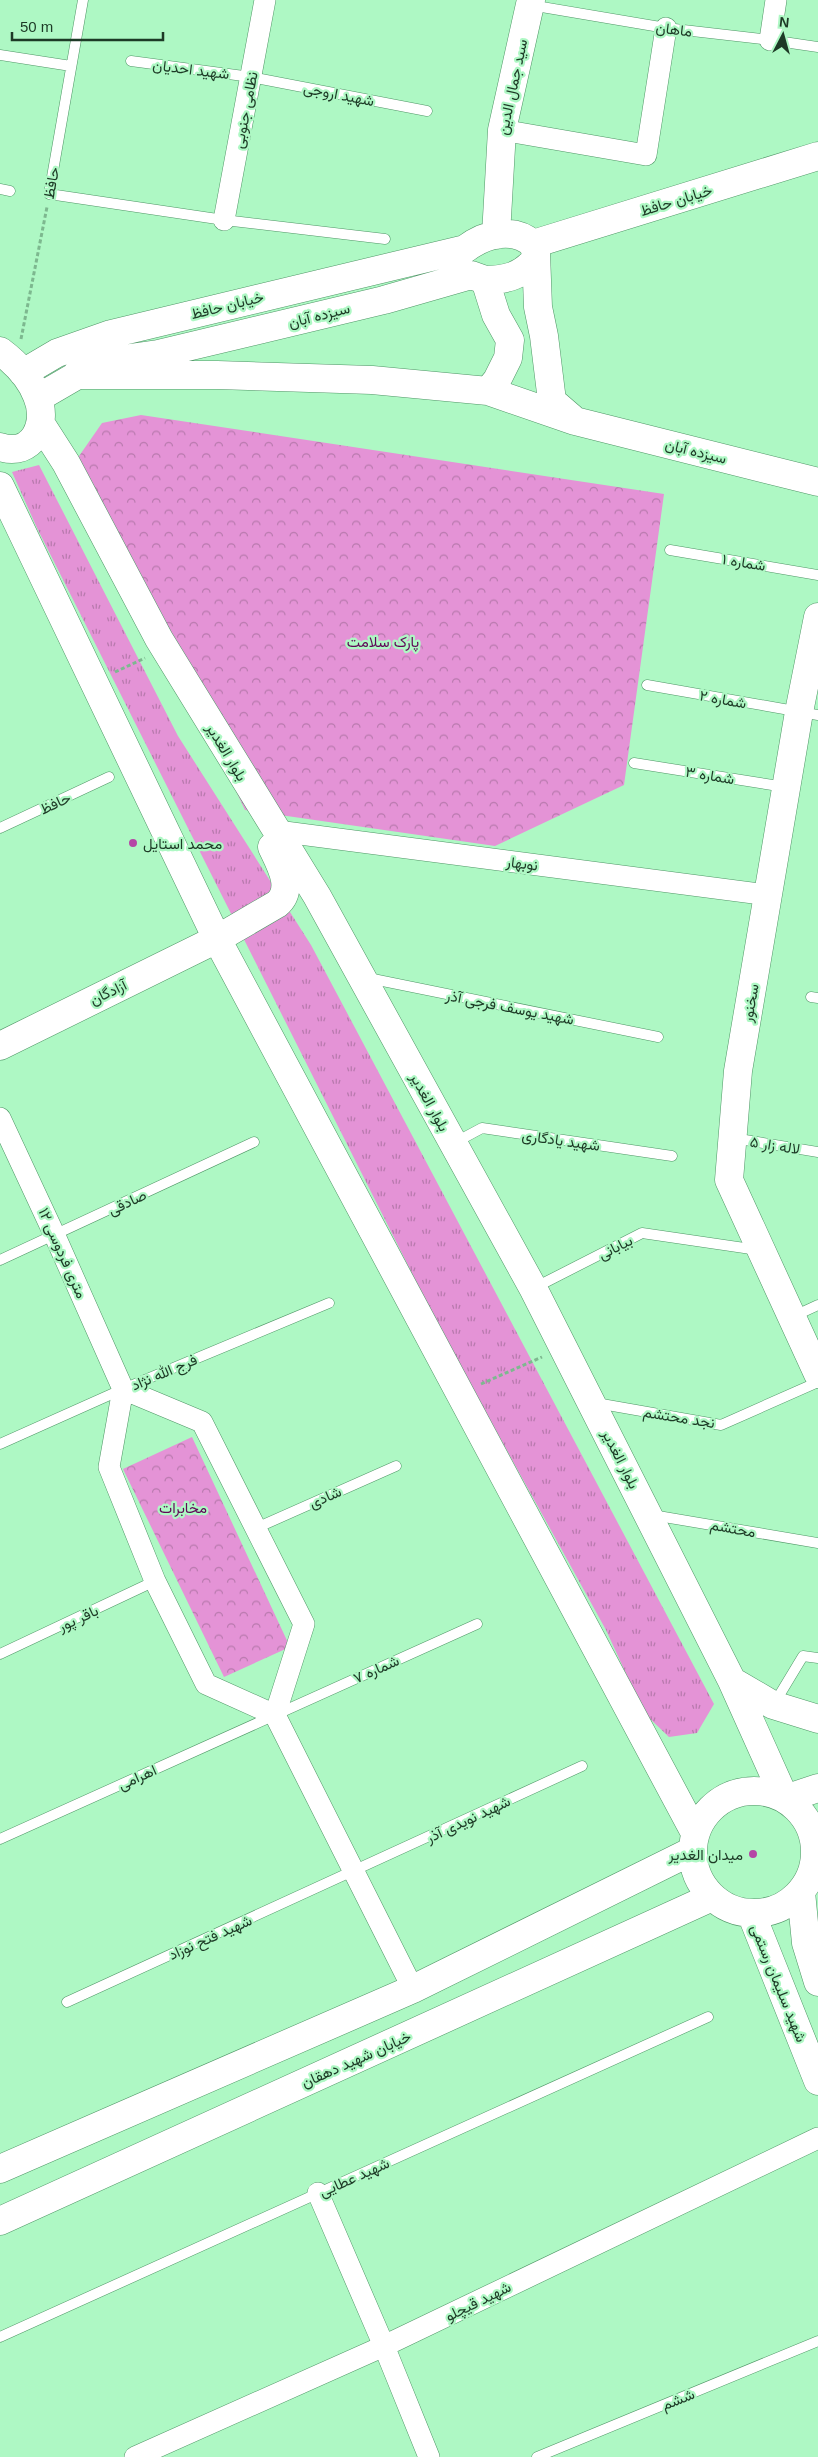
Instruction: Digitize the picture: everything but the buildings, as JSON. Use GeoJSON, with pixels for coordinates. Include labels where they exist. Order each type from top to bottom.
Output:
{"type":"FeatureCollection","features":[{"type":"Feature","properties":{"kind":"street","name":"نظامی جنوبی"},"geometry":{"type":"LineString","coordinates":[[224,220],[265,0]]}},
{"type":"Feature","properties":{"kind":"street"},"geometry":{"type":"LineString","coordinates":[[770,40],[776,0]]}},
{"type":"Feature","properties":{"kind":"street","name":"سید جمال الدین"},"geometry":{"type":"LineString","coordinates":[[496,235],[502,130],[530,3]]}},
{"type":"Feature","properties":{"kind":"street"},"geometry":{"type":"LineString","coordinates":[[502,130],[646,154],[666,28]]}},
{"type":"Feature","properties":{"kind":"street","name":"خیابان حافظ"},"geometry":{"type":"LineString","coordinates":[[534,252],[818,156]]}},
{"type":"Feature","properties":{"kind":"street"},"geometry":{"type":"LineString","coordinates":[[488,391],[497,380],[508,358],[510,340],[478,278],[462,263],[465,249],[476,242],[496,235],[518,234],[534,252],[538,306],[544,336],[552,401],[575,420]]}},
{"type":"Feature","properties":{"kind":"street","name":"خیابان حافظ"},"geometry":{"type":"LineString","coordinates":[[13,363],[57,353],[111,334],[465,249]]}},
{"type":"Feature","properties":{"kind":"street"},"geometry":{"type":"LineString","coordinates":[[478,278],[514,277],[526,270],[534,252]]}},
{"type":"Feature","properties":{"kind":"street","name":"سیزده آبان"},"geometry":{"type":"LineString","coordinates":[[40,411],[76,375],[123,359],[158,354],[478,278]]}},
{"type":"Feature","properties":{"kind":"street","name":"بلوار الغدیر"},"geometry":{"type":"LineString","coordinates":[[13,363],[165,649],[258,803],[277,831],[362,977],[533,1288],[732,1681],[784,1799]]}},
{"type":"Feature","properties":{"kind":"street","name":"سیزده آبان"},"geometry":{"type":"LineString","coordinates":[[76,375],[217,375],[372,380],[488,391],[575,420],[818,482]]}},
{"type":"Feature","properties":{"kind":"street"},"geometry":{"type":"LineString","coordinates":[[0,447],[11,450],[26,445],[36,438],[40,411]]}},
{"type":"Feature","properties":{"kind":"street"},"geometry":{"type":"LineString","coordinates":[[0,486],[217,939],[460,1393],[694,1842]]}},
{"type":"Feature","properties":{"kind":"street","name":"سخنور"},"geometry":{"type":"LineString","coordinates":[[818,617],[809,714],[786,788],[735,1093],[729,1180],[818,1374]]}},
{"type":"Feature","properties":{"kind":"street","name":"آزادگان"},"geometry":{"type":"LineString","coordinates":[[0,1046],[217,939],[280,902],[285,893],[284,875],[258,803]]}},
{"type":"Feature","properties":{"kind":"street","name":"نوبهار"},"geometry":{"type":"LineString","coordinates":[[277,831],[768,895]]}},
{"type":"Feature","properties":{"kind":"street","name":"۱۲ متری فردوسی"},"geometry":{"type":"LineString","coordinates":[[0,1118],[123,1389]]}},
{"type":"Feature","properties":{"kind":"street"},"geometry":{"type":"LineString","coordinates":[[275,1715],[304,1624],[254,1529],[202,1422],[123,1389],[109,1467],[155,1581],[206,1684],[275,1715],[413,1988]]}},
{"type":"Feature","properties":{"kind":"street"},"geometry":{"type":"LineString","coordinates":[[732,1681],[788,1712],[818,1719]]}},
{"type":"Feature","properties":{"kind":"street"},"geometry":{"type":"LineString","coordinates":[[784,1799],[818,1788]]}},
{"type":"Feature","properties":{"kind":"street"},"geometry":{"type":"LineString","coordinates":[[810,1879],[787,1904],[770,1911],[751,1913],[733,1910],[712,1897],[701,1884],[694,1868],[694,1842],[704,1816],[716,1804],[732,1795],[750,1791],[768,1793],[784,1799],[807,1822],[813,1835],[815,1849],[810,1879],[806,1943],[818,1982]]}},
{"type":"Feature","properties":{"kind":"street"},"geometry":{"type":"LineString","coordinates":[[0,2169],[413,1988],[694,1842]]}},
{"type":"Feature","properties":{"kind":"street","name":"خیابان شهید دهقان"},"geometry":{"type":"LineString","coordinates":[[0,2221],[712,1897]]}},
{"type":"Feature","properties":{"kind":"street","name":"شهید سلیمان رستمی"},"geometry":{"type":"LineString","coordinates":[[751,1913],[818,2081]]}},
{"type":"Feature","properties":{"kind":"street","name":"شهید قیچلو"},"geometry":{"type":"LineString","coordinates":[[135,2457],[384,2346],[818,2138]]}},
{"type":"Feature","properties":{"kind":"street"},"geometry":{"type":"LineString","coordinates":[[318,2193],[384,2346],[429,2457]]}},
{"type":"Feature","properties":{"kind":"lane","name":"حافظ"},"geometry":{"type":"LineString","coordinates":[[49,194],[83,0]]}},
{"type":"Feature","properties":{"kind":"lane","name":"ماهان"},"geometry":{"type":"LineString","coordinates":[[530,3],[666,28],[770,40],[818,48]]}},
{"type":"Feature","properties":{"kind":"lane"},"geometry":{"type":"LineString","coordinates":[[0,55],[71,66]]}},
{"type":"Feature","properties":{"kind":"lane","name":"شهید احدیان"},"geometry":{"type":"LineString","coordinates":[[131,61],[251,76]]}},
{"type":"Feature","properties":{"kind":"lane","name":"شهید اروجی"},"geometry":{"type":"LineString","coordinates":[[251,76],[426,111]]}},
{"type":"Feature","properties":{"kind":"lane"},"geometry":{"type":"LineString","coordinates":[[49,194],[224,220],[385,239]]}},
{"type":"Feature","properties":{"kind":"lane","name":"شماره ۱"},"geometry":{"type":"LineString","coordinates":[[670,550],[818,574]]}},
{"type":"Feature","properties":{"kind":"lane","name":"شماره ۲"},"geometry":{"type":"LineString","coordinates":[[647,685],[809,714]]}},
{"type":"Feature","properties":{"kind":"lane","name":"شماره ۳"},"geometry":{"type":"LineString","coordinates":[[634,763],[786,788]]}},
{"type":"Feature","properties":{"kind":"lane","name":"حافظ"},"geometry":{"type":"LineString","coordinates":[[0,828],[109,777]]}},
{"type":"Feature","properties":{"kind":"lane","name":"شهید یوسف فرجی آذر"},"geometry":{"type":"LineString","coordinates":[[362,977],[658,1037]]}},
{"type":"Feature","properties":{"kind":"lane","name":"شهید یادگاری"},"geometry":{"type":"LineString","coordinates":[[453,1143],[482,1128],[672,1156]]}},
{"type":"Feature","properties":{"kind":"lane","name":"لاله زار ۵"},"geometry":{"type":"LineString","coordinates":[[732,1138],[818,1152]]}},
{"type":"Feature","properties":{"kind":"lane","name":"صادقی"},"geometry":{"type":"LineString","coordinates":[[0,1260],[254,1142]]}},
{"type":"Feature","properties":{"kind":"lane","name":"بیابانی"},"geometry":{"type":"LineString","coordinates":[[533,1288],[642,1234],[761,1251]]}},
{"type":"Feature","properties":{"kind":"lane","name":"فرج الله نژاد"},"geometry":{"type":"LineString","coordinates":[[0,1444],[123,1389],[329,1303]]}},
{"type":"Feature","properties":{"kind":"lane"},"geometry":{"type":"LineString","coordinates":[[792,1317],[818,1305]]}},
{"type":"Feature","properties":{"kind":"lane","name":"نجد محتشم"},"geometry":{"type":"LineString","coordinates":[[592,1402],[721,1425],[818,1382]]}},
{"type":"Feature","properties":{"kind":"lane","name":"شادی"},"geometry":{"type":"LineString","coordinates":[[254,1529],[396,1466]]}},
{"type":"Feature","properties":{"kind":"lane","name":"محتشم"},"geometry":{"type":"LineString","coordinates":[[649,1514],[818,1543]]}},
{"type":"Feature","properties":{"kind":"lane","name":"باقر پور"},"geometry":{"type":"LineString","coordinates":[[0,1654],[155,1581]]}},
{"type":"Feature","properties":{"kind":"lane","name":"شماره ۷"},"geometry":{"type":"LineString","coordinates":[[275,1715],[476,1624]]}},
{"type":"Feature","properties":{"kind":"lane"},"geometry":{"type":"LineString","coordinates":[[773,1705],[803,1656],[818,1658]]}},
{"type":"Feature","properties":{"kind":"lane","name":"اهرامی"},"geometry":{"type":"LineString","coordinates":[[0,1839],[275,1715]]}},
{"type":"Feature","properties":{"kind":"lane","name":"شهید نویدی آذر"},"geometry":{"type":"LineString","coordinates":[[354,1872],[582,1766]]}},
{"type":"Feature","properties":{"kind":"lane","name":"شهید فتح نوزاد"},"geometry":{"type":"LineString","coordinates":[[67,2002],[354,1872]]}},
{"type":"Feature","properties":{"kind":"lane","name":"شهید عطایی"},"geometry":{"type":"LineString","coordinates":[[0,2337],[708,2017]]}},
{"type":"Feature","properties":{"kind":"lane","name":"ششم"},"geometry":{"type":"LineString","coordinates":[[537,2457],[818,2341]]}},
{"type":"Feature","properties":{"kind":"path","name":"حافظ"},"geometry":{"type":"LineString","coordinates":[[13,363],[49,194]]}},
{"type":"Feature","properties":{"kind":"path"},"geometry":{"type":"LineString","coordinates":[[94,682],[165,649]]}},
{"type":"Feature","properties":{"kind":"path"},"geometry":{"type":"LineString","coordinates":[[460,1393],[564,1347]]}},
{"type":"Feature","properties":{"kind":"green space","name":"پارک سلامت"},"geometry":{"type":"Polygon","coordinates":[[[141,415],[664,494],[624,785],[495,846],[245,810],[77,459],[102,423],[141,415]]]}},
{"type":"Feature","properties":{"kind":"green space"},"geometry":{"type":"Polygon","coordinates":[[[39,465],[178,736],[311,945],[714,1704],[697,1733],[669,1737],[644,1713],[606,1630],[441,1331],[37,528],[12,472],[39,465]]]}},
{"type":"Feature","properties":{"kind":"green space","name":"مخابرات"},"geometry":{"type":"Polygon","coordinates":[[[192,1437],[290,1647],[224,1677],[123,1469],[192,1437]]]}},
{"type":"Feature","properties":{"kind":"place","name":"محمد استایل"},"geometry":{"type":"Point","coordinates":[133,843]}},
{"type":"Feature","properties":{"kind":"place","name":"میدان الغدیر"},"geometry":{"type":"Point","coordinates":[753,1854]}}]}
